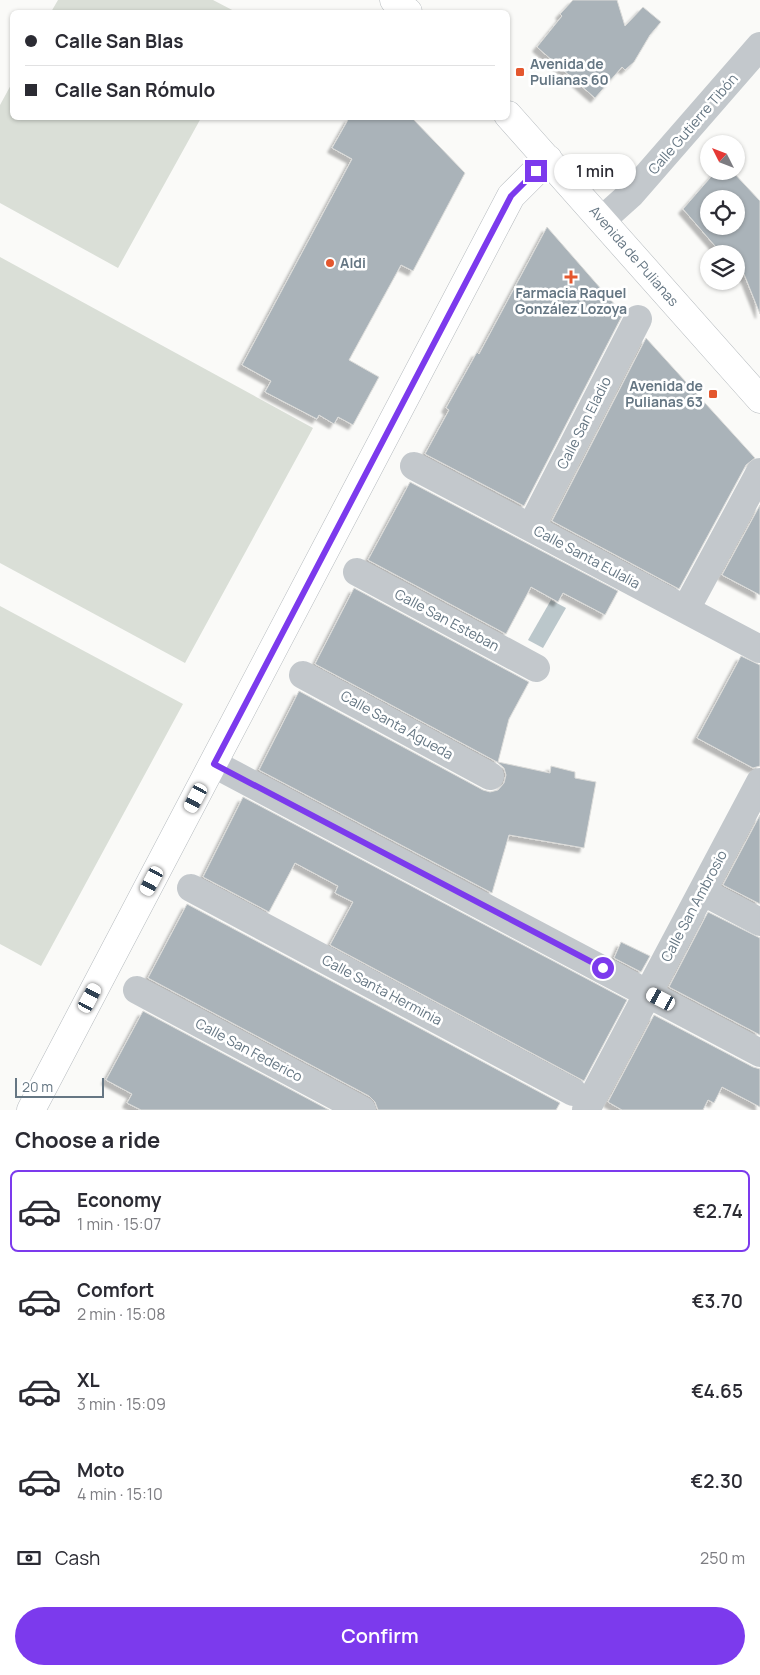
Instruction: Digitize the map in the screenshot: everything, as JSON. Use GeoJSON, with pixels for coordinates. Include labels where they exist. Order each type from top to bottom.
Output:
{"type":"FeatureCollection","features":[{"type":"Feature","properties":{"kind":"main road"},"geometry":{"type":"LineString","coordinates":[[394,0],[406,10]]}},
{"type":"Feature","properties":{"kind":"main road","name":"Avenida de Pulianas"},"geometry":{"type":"LineString","coordinates":[[510,117],[760,399]]}},
{"type":"Feature","properties":{"kind":"main road"},"geometry":{"type":"LineString","coordinates":[[32,1110],[511,196],[548,159]]}},
{"type":"Feature","properties":{"kind":"street","name":"Calle Gutierre Tibón"},"geometry":{"type":"LineString","coordinates":[[602,220],[631,194],[760,46]]}},
{"type":"Feature","properties":{"kind":"street","name":"Calle San Eladio"},"geometry":{"type":"LineString","coordinates":[[530,527],[638,319]]}},
{"type":"Feature","properties":{"kind":"street","name":"Calle Santa Eulalia"},"geometry":{"type":"LineString","coordinates":[[414,466],[760,648]]}},
{"type":"Feature","properties":{"kind":"street"},"geometry":{"type":"LineString","coordinates":[[686,609],[760,472]]}},
{"type":"Feature","properties":{"kind":"street","name":"Calle San Esteban"},"geometry":{"type":"LineString","coordinates":[[357,572],[536,668]]}},
{"type":"Feature","properties":{"kind":"street","name":"Calle Santa Águeda"},"geometry":{"type":"LineString","coordinates":[[303,675],[490,776]]}},
{"type":"Feature","properties":{"kind":"street"},"geometry":{"type":"LineString","coordinates":[[214,764],[648,992],[760,1053]]}},
{"type":"Feature","properties":{"kind":"street","name":"Calle San Ambrosio"},"geometry":{"type":"LineString","coordinates":[[590,1104],[760,782]]}},
{"type":"Feature","properties":{"kind":"street","name":"Calle Santa Herminia"},"geometry":{"type":"LineString","coordinates":[[191,888],[590,1104]]}},
{"type":"Feature","properties":{"kind":"street"},"geometry":{"type":"LineString","coordinates":[[710,895],[760,922]]}},
{"type":"Feature","properties":{"kind":"street","name":"Calle San Federico"},"geometry":{"type":"LineString","coordinates":[[137,990],[362,1110]]}},
{"type":"Feature","properties":{"kind":"shaded area"},"geometry":{"type":"Polygon","coordinates":[[[58,0],[213,0],[232,10],[52,10],[58,0]]]}},
{"type":"Feature","properties":{"kind":"shaded area"},"geometry":{"type":"Polygon","coordinates":[[[10,87],[10,120],[200,120],[118,268],[0,203],[0,105],[10,87]]]}},
{"type":"Feature","properties":{"kind":"shaded area"},"geometry":{"type":"Polygon","coordinates":[[[0,257],[313,428],[185,663],[0,563],[0,257]]]}},
{"type":"Feature","properties":{"kind":"shaded area"},"geometry":{"type":"Polygon","coordinates":[[[551,600],[566,608],[543,648],[528,640],[551,600]]]}},
{"type":"Feature","properties":{"kind":"shaded area"},"geometry":{"type":"Polygon","coordinates":[[[0,606],[183,704],[41,966],[0,944],[0,606]]]}},
{"type":"Feature","properties":{"kind":"building"},"geometry":{"type":"Polygon","coordinates":[[[573,0],[617,0],[625,26],[643,7],[661,22],[650,35],[634,62],[625,70],[622,67],[595,98],[537,47],[562,16],[560,14],[573,0]]]}},
{"type":"Feature","properties":{"kind":"building"},"geometry":{"type":"Polygon","coordinates":[[[348,120],[414,120],[465,173],[413,271],[401,265],[349,360],[379,377],[353,425],[338,417],[334,424],[319,415],[317,419],[265,392],[271,381],[242,365],[352,159],[332,148],[348,120]]]}},
{"type":"Feature","properties":{"kind":"building"},"geometry":{"type":"Polygon","coordinates":[[[708,180],[740,180],[760,201],[760,314],[745,276],[745,245],[714,245],[706,235],[745,235],[745,190],[700,190],[700,229],[683,209],[708,180]]]}},
{"type":"Feature","properties":{"kind":"building"},"geometry":{"type":"Polygon","coordinates":[[[547,227],[623,314],[524,506],[425,454],[449,410],[446,408],[477,352],[479,354],[547,227]]]}},
{"type":"Feature","properties":{"kind":"building"},"geometry":{"type":"Polygon","coordinates":[[[646,338],[755,458],[746,465],[679,589],[552,521],[646,338]]]}},
{"type":"Feature","properties":{"kind":"building"},"geometry":{"type":"Polygon","coordinates":[[[410,482],[618,591],[605,615],[563,593],[558,602],[531,587],[506,634],[368,560],[410,482]]]}},
{"type":"Feature","properties":{"kind":"building"},"geometry":{"type":"Polygon","coordinates":[[[760,505],[760,595],[722,575],[760,505]]]}},
{"type":"Feature","properties":{"kind":"building"},"geometry":{"type":"Polygon","coordinates":[[[354,588],[529,682],[509,719],[498,762],[550,773],[551,766],[575,772],[575,778],[596,782],[584,848],[509,835],[492,893],[259,770],[299,691],[483,790],[490,792],[498,790],[504,783],[506,775],[504,768],[497,762],[315,664],[354,588]]]}},
{"type":"Feature","properties":{"kind":"building"},"geometry":{"type":"Polygon","coordinates":[[[741,656],[760,665],[760,766],[753,768],[697,738],[741,656]]]}},
{"type":"Feature","properties":{"kind":"building"},"geometry":{"type":"Polygon","coordinates":[[[243,797],[627,1000],[584,1081],[330,945],[353,902],[335,893],[338,886],[295,863],[269,912],[203,877],[243,797]]]}},
{"type":"Feature","properties":{"kind":"building"},"geometry":{"type":"Polygon","coordinates":[[[760,815],[760,904],[723,885],[760,815]]]}},
{"type":"Feature","properties":{"kind":"building"},"geometry":{"type":"Polygon","coordinates":[[[187,904],[560,1103],[556,1110],[378,1110],[375,1102],[369,1096],[148,978],[187,904]]]}},
{"type":"Feature","properties":{"kind":"building"},"geometry":{"type":"Polygon","coordinates":[[[708,912],[760,938],[760,1035],[669,987],[708,912]]]}},
{"type":"Feature","properties":{"kind":"building"},"geometry":{"type":"Polygon","coordinates":[[[621,942],[650,956],[641,972],[614,958],[621,942]]]}},
{"type":"Feature","properties":{"kind":"building"},"geometry":{"type":"Polygon","coordinates":[[[143,1011],[329,1110],[141,1110],[127,1103],[132,1094],[106,1080],[143,1011]]]}},
{"type":"Feature","properties":{"kind":"building"},"geometry":{"type":"Polygon","coordinates":[[[654,1015],[760,1069],[760,1107],[722,1087],[714,1103],[708,1100],[703,1110],[622,1110],[608,1102],[654,1015]]]}},
{"type":"Feature","properties":{"kind":"place","name":"Avenida de Pulianas 60"},"geometry":{"type":"Point","coordinates":[520,72]}},
{"type":"Feature","properties":{"kind":"place","name":"Aldi"},"geometry":{"type":"Point","coordinates":[330,263]}},
{"type":"Feature","properties":{"kind":"place","name":"Farmacia Raquel González Lozoya"},"geometry":{"type":"Point","coordinates":[571,277]}},
{"type":"Feature","properties":{"kind":"place","name":"Avenida de Pulianas 63"},"geometry":{"type":"Point","coordinates":[713,394]}},
{"type":"Feature","properties":{"kind":"route"},"geometry":{"type":"LineString","coordinates":[[536,171],[511,196],[214,764],[603,968]]}}]}
